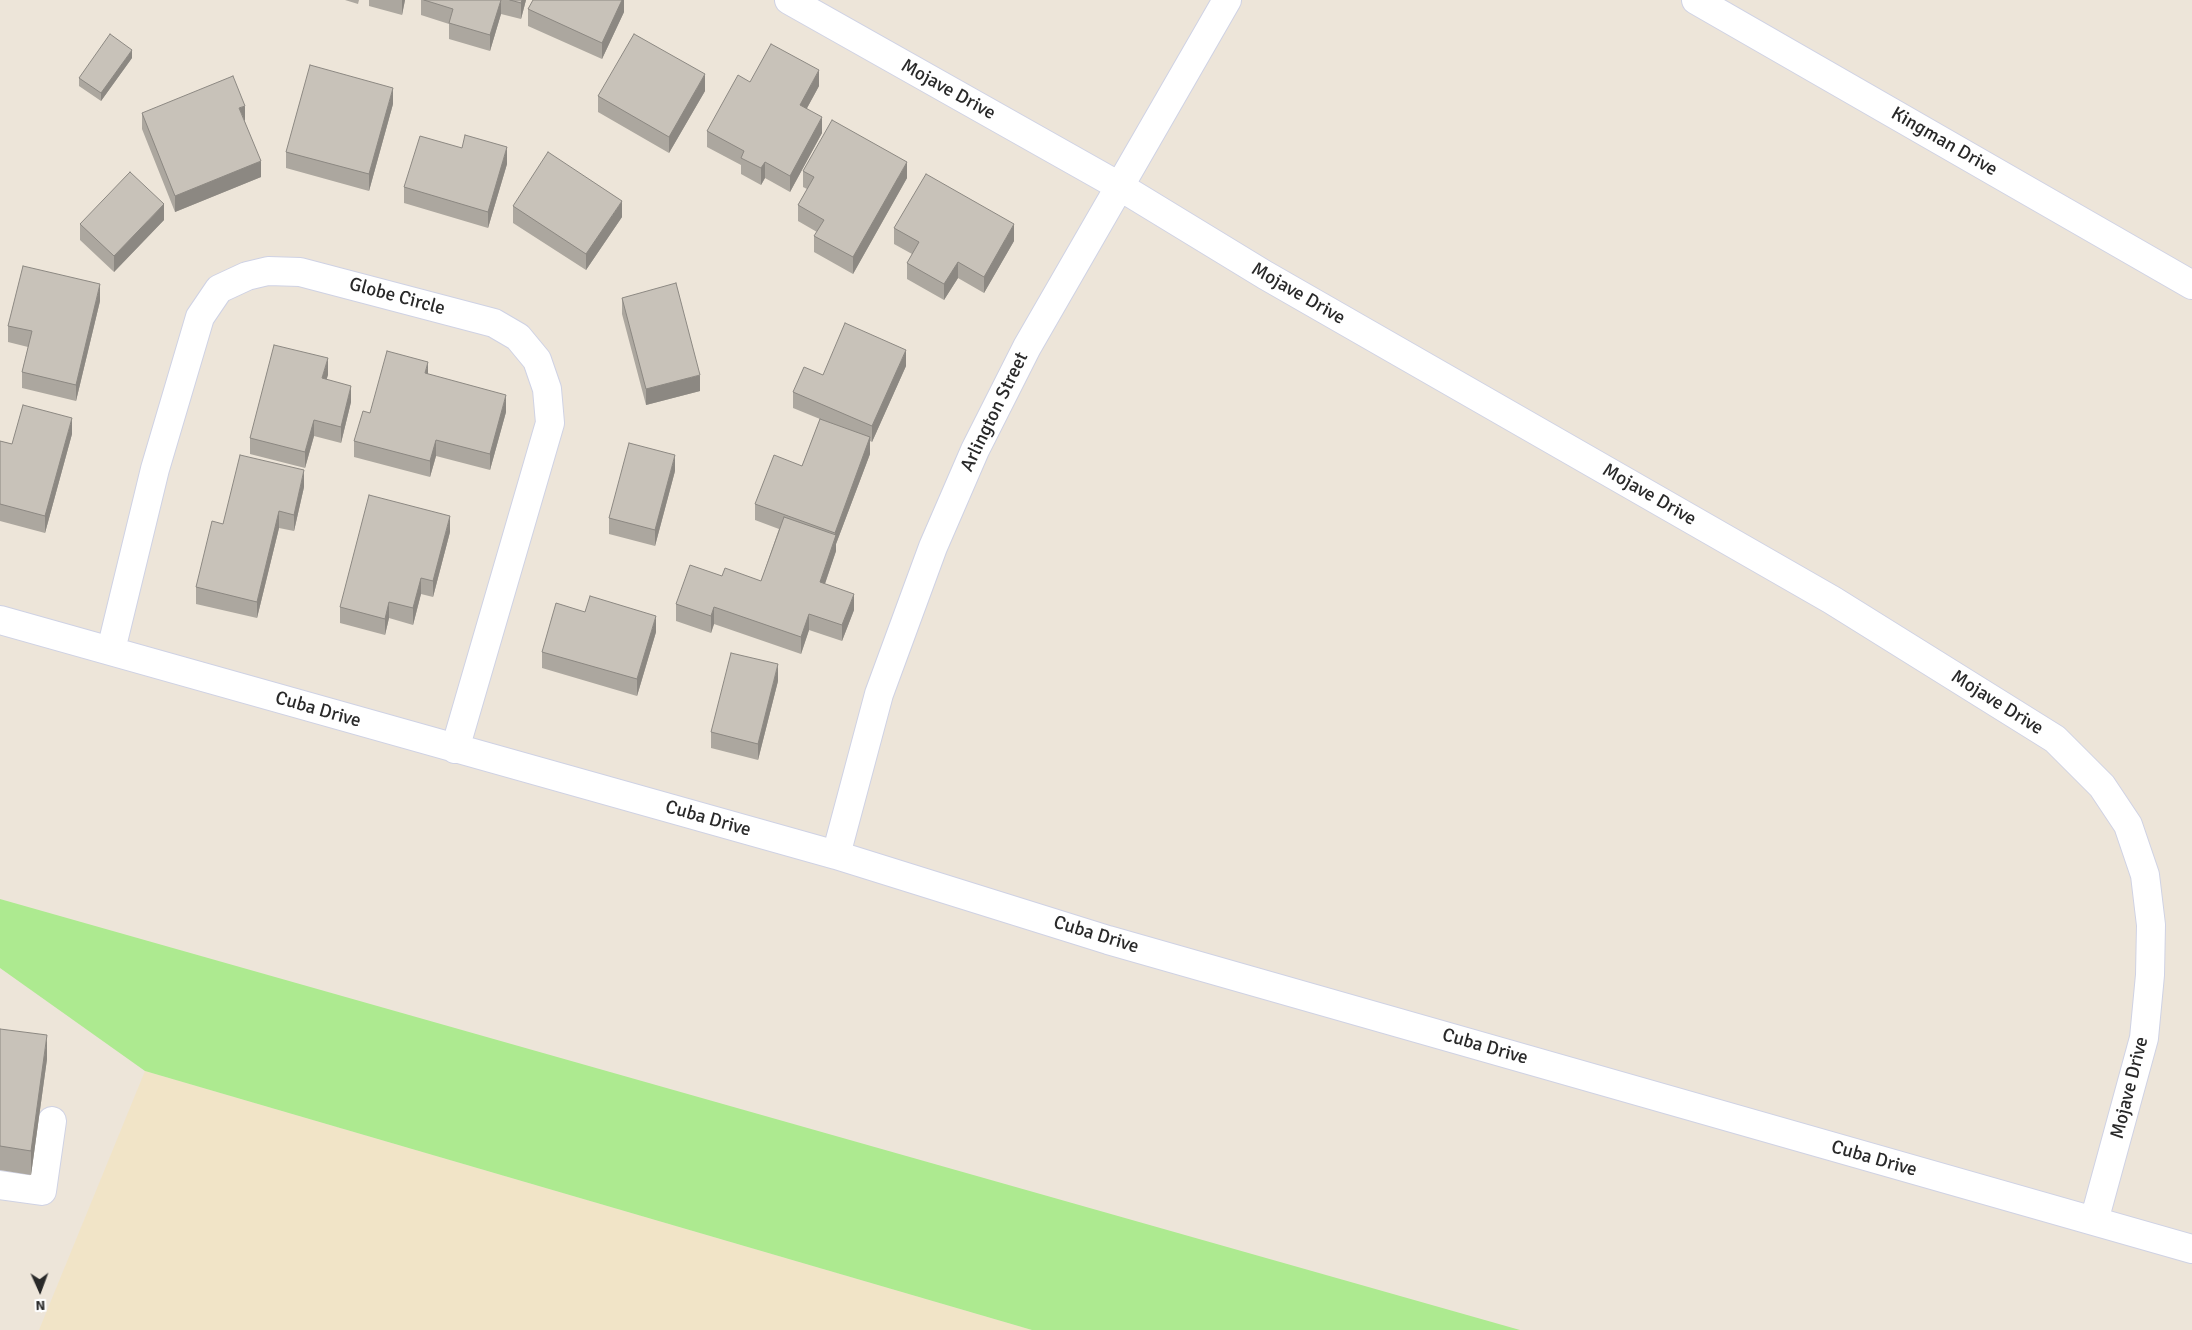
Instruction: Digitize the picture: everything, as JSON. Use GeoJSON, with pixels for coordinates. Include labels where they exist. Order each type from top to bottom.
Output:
{"type":"FeatureCollection","features":[{"type":"Feature","properties":{"kind":"street","name":"Mojave Drive"},"geometry":{"type":"LineString","coordinates":[[789,0],[1118,186],[1265,275],[1832,600],[2055,739],[2102,786],[2128,825],[2145,875],[2151,935],[2150,975],[2144,1038],[2094,1221]]}},
{"type":"Feature","properties":{"kind":"street","name":"Arlington Street"},"geometry":{"type":"LineString","coordinates":[[836,855],[879,694],[933,547],[974,450],[1022,356],[1118,186],[1227,0]]}},
{"type":"Feature","properties":{"kind":"street","name":"Kingman Drive"},"geometry":{"type":"LineString","coordinates":[[1696,0],[2192,284]]}},
{"type":"Feature","properties":{"kind":"street","name":"Globe Circle"},"geometry":{"type":"LineString","coordinates":[[111,650],[155,469],[197,327],[200,317],[219,289],[247,276],[268,271],[300,272],[494,323],[518,337],[537,360],[547,388],[550,423],[455,749]]}},
{"type":"Feature","properties":{"kind":"street","name":"Cuba Drive"},"geometry":{"type":"LineString","coordinates":[[0,620],[836,855],[1108,940],[2192,1249]]}},
{"type":"Feature","properties":{"kind":"street"},"geometry":{"type":"LineString","coordinates":[[0,1185],[42,1191],[52,1121]]}},
{"type":"Feature","properties":{"kind":"shaded area"},"geometry":{"type":"Polygon","coordinates":[[[145,1071],[1032,1330],[39,1330],[145,1071]]]}},
{"type":"Feature","properties":{"kind":"green space"},"geometry":{"type":"Polygon","coordinates":[[[0,899],[1520,1330],[1032,1330],[145,1071],[0,968],[0,899]]]}},
{"type":"Feature","properties":{"kind":"building"},"geometry":{"type":"Polygon","coordinates":[[[424,0],[501,0],[490,35],[449,23],[453,9],[424,0]]]}},
{"type":"Feature","properties":{"kind":"building"},"geometry":{"type":"Polygon","coordinates":[[[510,0],[522,0],[521,3],[510,0]]]}},
{"type":"Feature","properties":{"kind":"building"},"geometry":{"type":"Polygon","coordinates":[[[533,0],[622,0],[602,43],[528,9],[533,0]]]}},
{"type":"Feature","properties":{"kind":"building"},"geometry":{"type":"Polygon","coordinates":[[[110,34],[132,50],[101,93],[79,78],[110,34]]]}},
{"type":"Feature","properties":{"kind":"building"},"geometry":{"type":"Polygon","coordinates":[[[634,34],[705,74],[669,137],[598,96],[634,34]]]}},
{"type":"Feature","properties":{"kind":"building"},"geometry":{"type":"Polygon","coordinates":[[[771,44],[819,70],[800,105],[822,117],[790,176],[765,162],[761,168],[741,158],[744,151],[707,131],[738,75],[750,82],[771,44]]]}},
{"type":"Feature","properties":{"kind":"building"},"geometry":{"type":"Polygon","coordinates":[[[310,65],[393,88],[369,174],[286,152],[310,65]]]}},
{"type":"Feature","properties":{"kind":"building"},"geometry":{"type":"Polygon","coordinates":[[[233,76],[245,106],[239,108],[261,161],[175,196],[142,113],[233,76]]]}},
{"type":"Feature","properties":{"kind":"building"},"geometry":{"type":"Polygon","coordinates":[[[832,120],[907,162],[853,257],[814,236],[824,220],[798,205],[814,177],[803,171],[832,120]]]}},
{"type":"Feature","properties":{"kind":"building"},"geometry":{"type":"Polygon","coordinates":[[[465,135],[507,147],[488,212],[404,187],[420,136],[462,148],[465,135]]]}},
{"type":"Feature","properties":{"kind":"building"},"geometry":{"type":"Polygon","coordinates":[[[548,152],[622,201],[586,254],[513,206],[548,152]]]}},
{"type":"Feature","properties":{"kind":"building"},"geometry":{"type":"Polygon","coordinates":[[[130,172],[164,204],[114,256],[80,224],[130,172]]]}},
{"type":"Feature","properties":{"kind":"building"},"geometry":{"type":"Polygon","coordinates":[[[926,174],[1014,224],[984,277],[958,262],[944,284],[907,263],[919,242],[894,228],[926,174]]]}},
{"type":"Feature","properties":{"kind":"building"},"geometry":{"type":"Polygon","coordinates":[[[23,266],[100,284],[76,385],[22,372],[32,331],[8,326],[23,266]]]}},
{"type":"Feature","properties":{"kind":"building"},"geometry":{"type":"Polygon","coordinates":[[[676,283],[700,375],[646,389],[622,298],[676,283]]]}},
{"type":"Feature","properties":{"kind":"building"},"geometry":{"type":"Polygon","coordinates":[[[845,323],[906,350],[872,426],[793,392],[804,367],[823,375],[845,323]]]}},
{"type":"Feature","properties":{"kind":"building"},"geometry":{"type":"Polygon","coordinates":[[[274,345],[328,358],[322,378],[351,386],[341,427],[314,420],[305,452],[250,438],[274,345]]]}},
{"type":"Feature","properties":{"kind":"building"},"geometry":{"type":"Polygon","coordinates":[[[387,351],[428,362],[425,373],[506,395],[490,454],[436,440],[430,461],[354,441],[363,411],[370,413],[387,351]]]}},
{"type":"Feature","properties":{"kind":"building"},"geometry":{"type":"Polygon","coordinates":[[[23,405],[72,418],[45,516],[0,504],[0,441],[12,444],[23,405]]]}},
{"type":"Feature","properties":{"kind":"building"},"geometry":{"type":"Polygon","coordinates":[[[820,419],[870,437],[835,533],[755,504],[774,455],[802,466],[820,419]]]}},
{"type":"Feature","properties":{"kind":"building"},"geometry":{"type":"Polygon","coordinates":[[[629,443],[675,455],[655,530],[609,518],[629,443]]]}},
{"type":"Feature","properties":{"kind":"building"},"geometry":{"type":"Polygon","coordinates":[[[240,455],[304,470],[294,515],[279,511],[257,602],[196,587],[212,521],[223,524],[240,455]]]}},
{"type":"Feature","properties":{"kind":"building"},"geometry":{"type":"Polygon","coordinates":[[[369,495],[450,516],[433,581],[421,578],[413,608],[389,602],[385,619],[340,607],[369,495]]]}},
{"type":"Feature","properties":{"kind":"building"},"geometry":{"type":"Polygon","coordinates":[[[784,517],[836,535],[820,582],[854,594],[842,625],[809,614],[801,637],[714,607],[711,616],[676,604],[690,565],[722,576],[725,568],[761,581],[784,517]]]}},
{"type":"Feature","properties":{"kind":"building"},"geometry":{"type":"Polygon","coordinates":[[[590,596],[656,616],[637,679],[542,652],[556,603],[585,612],[590,596]]]}},
{"type":"Feature","properties":{"kind":"building"},"geometry":{"type":"Polygon","coordinates":[[[731,653],[778,664],[758,744],[711,732],[731,653]]]}},
{"type":"Feature","properties":{"kind":"building"},"geometry":{"type":"Polygon","coordinates":[[[0,1029],[47,1035],[31,1151],[0,1146],[0,1029]]]}}]}
